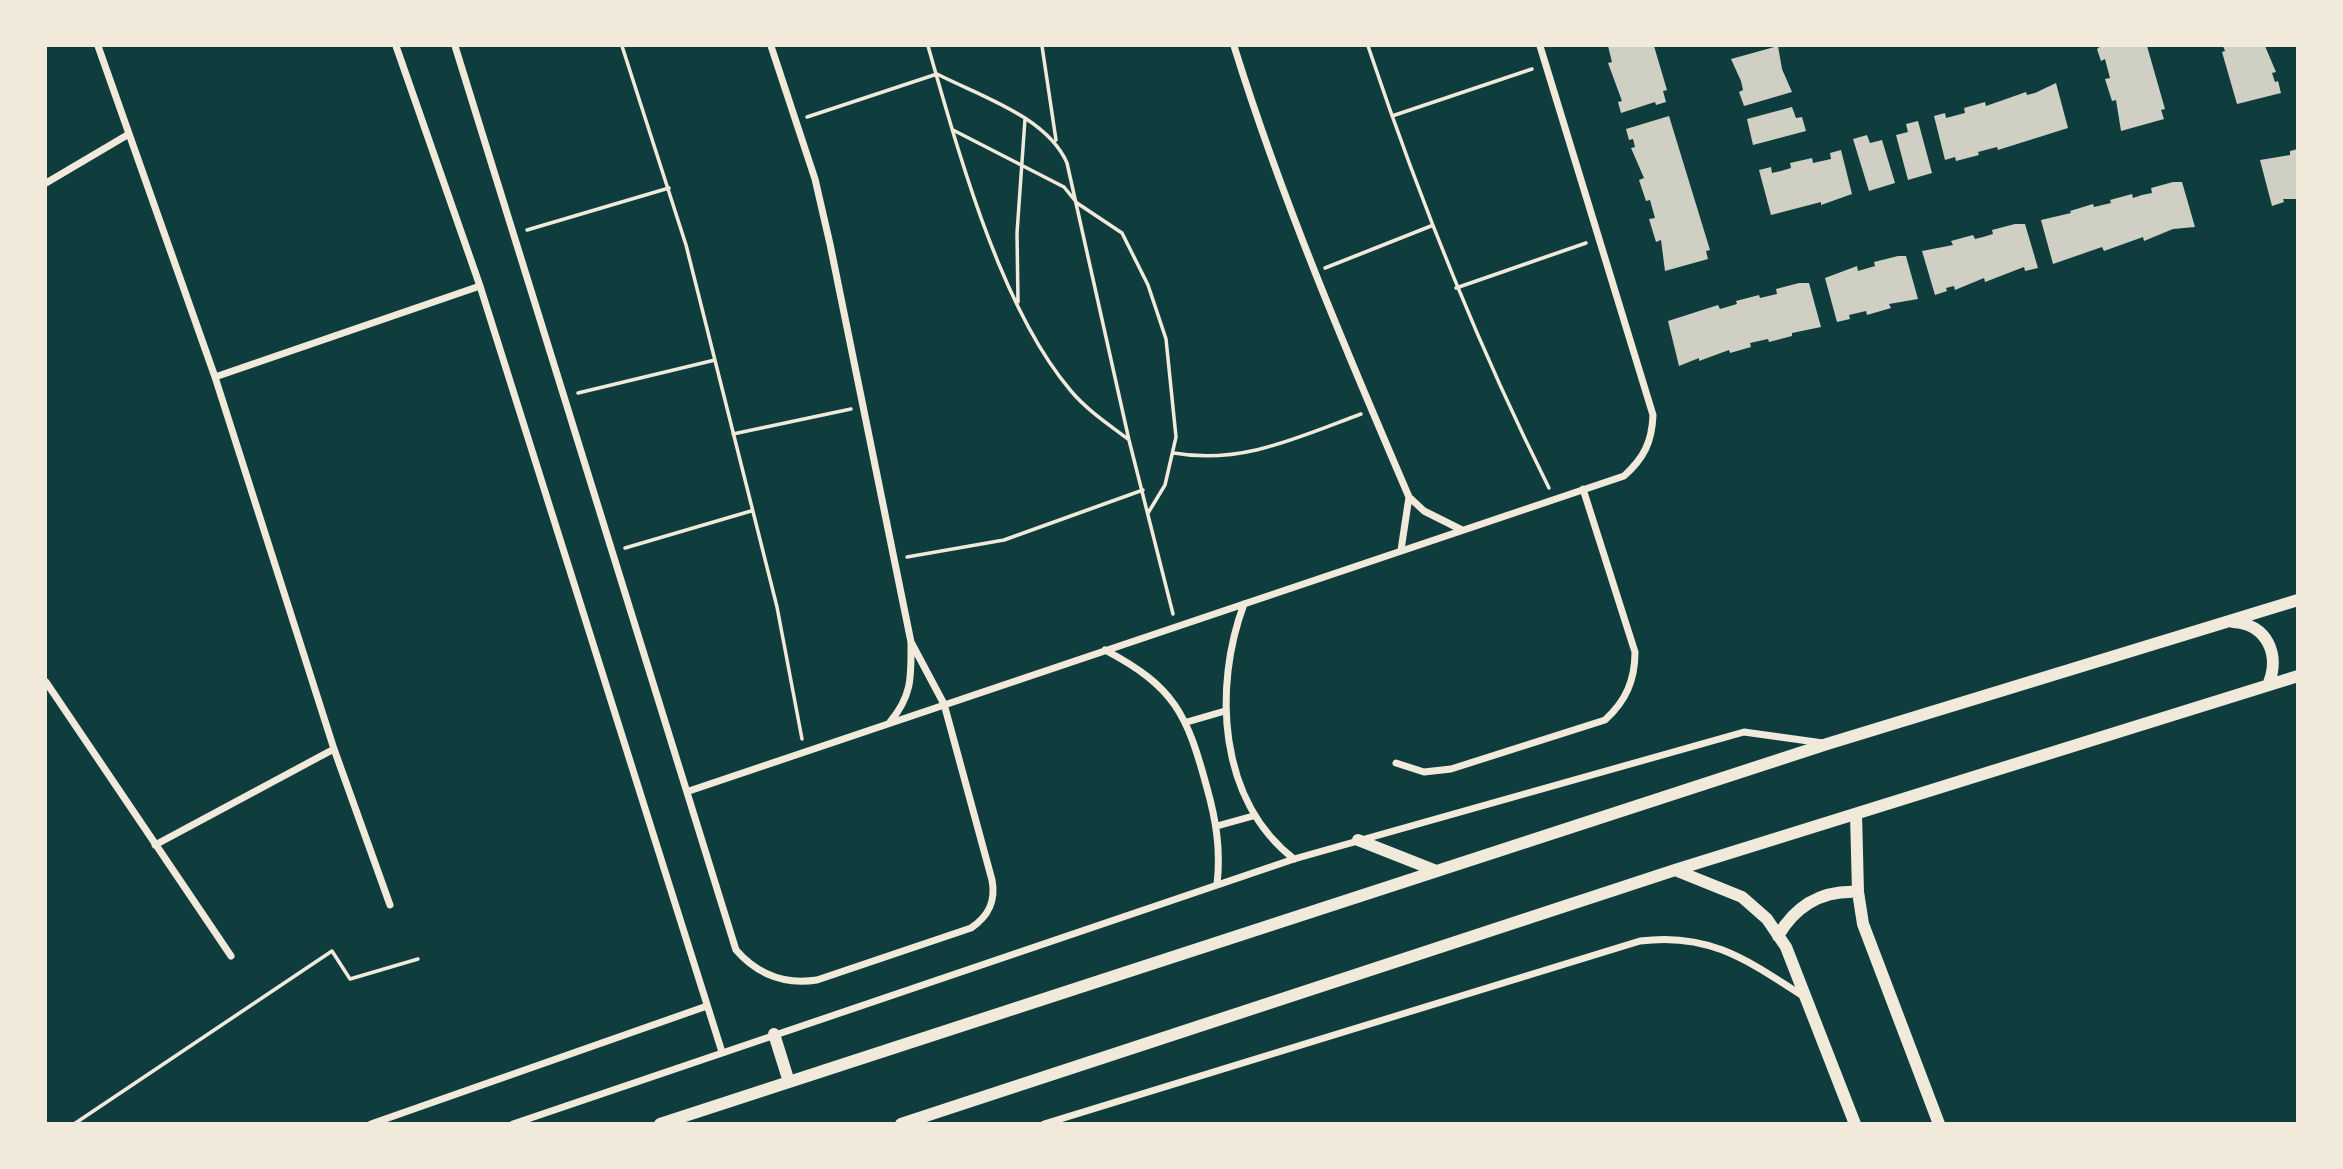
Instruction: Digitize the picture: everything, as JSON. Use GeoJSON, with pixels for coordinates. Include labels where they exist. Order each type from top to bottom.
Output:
{"type":"FeatureCollection","features":[{"type":"Feature","properties":{"kind":"street"},"geometry":{"type":"LineString","coordinates":[[98,46],[215,377],[334,749],[390,905]]}},
{"type":"Feature","properties":{"kind":"street"},"geometry":{"type":"LineString","coordinates":[[396,46],[480,286],[722,1052]]}},
{"type":"Feature","properties":{"kind":"street"},"geometry":{"type":"LineString","coordinates":[[456,46],[689,791],[736,950],[756,969],[782,980],[805,982],[971,928],[987,914],[994,898],[992,880],[944,704],[911,642]]}},
{"type":"Feature","properties":{"kind":"street"},"geometry":{"type":"LineString","coordinates":[[771,46],[797,120],[827,231],[911,642],[911,683],[904,706],[889,723]]}},
{"type":"Feature","properties":{"kind":"street"},"geometry":{"type":"LineString","coordinates":[[1234,46],[1256,119],[1312,273],[1409,496],[1433,516],[1462,530]]}},
{"type":"Feature","properties":{"kind":"street"},"geometry":{"type":"LineString","coordinates":[[689,791],[1624,476],[1637,464],[1652,433],[1649,398],[1540,46]]}},
{"type":"Feature","properties":{"kind":"street"},"geometry":{"type":"LineString","coordinates":[[46,183],[130,134]]}},
{"type":"Feature","properties":{"kind":"street"},"geometry":{"type":"LineString","coordinates":[[215,377],[480,286]]}},
{"type":"Feature","properties":{"kind":"street"},"geometry":{"type":"LineString","coordinates":[[1396,763],[1424,772],[1451,769],[1605,720],[1623,700],[1633,676],[1635,652],[1583,489]]}},
{"type":"Feature","properties":{"kind":"street"},"geometry":{"type":"LineString","coordinates":[[1401,550],[1409,496]]}},
{"type":"Feature","properties":{"kind":"street"},"geometry":{"type":"LineString","coordinates":[[660,1124],[1434,870],[1828,744],[2298,600]]}},
{"type":"Feature","properties":{"kind":"street"},"geometry":{"type":"LineString","coordinates":[[1244,604],[1232,636],[1225,711],[1232,754],[1253,816],[1272,840],[1294,859]]}},
{"type":"Feature","properties":{"kind":"street"},"geometry":{"type":"LineString","coordinates":[[2231,621],[2251,625],[2271,646],[2274,666],[2268,685]]}},
{"type":"Feature","properties":{"kind":"street"},"geometry":{"type":"LineString","coordinates":[[1105,650],[1146,675],[1164,692],[1187,722],[1217,826],[1217,884]]}},
{"type":"Feature","properties":{"kind":"street"},"geometry":{"type":"LineString","coordinates":[[901,1124],[1675,870],[2298,676]]}},
{"type":"Feature","properties":{"kind":"street"},"geometry":{"type":"LineString","coordinates":[[46,682],[231,957]]}},
{"type":"Feature","properties":{"kind":"street"},"geometry":{"type":"LineString","coordinates":[[1187,722],[1225,711]]}},
{"type":"Feature","properties":{"kind":"street"},"geometry":{"type":"LineString","coordinates":[[513,1124],[1217,884],[1358,840],[1744,732],[1828,744]]}},
{"type":"Feature","properties":{"kind":"street"},"geometry":{"type":"LineString","coordinates":[[155,845],[334,749]]}},
{"type":"Feature","properties":{"kind":"street"},"geometry":{"type":"LineString","coordinates":[[1856,814],[1858,892],[1863,924],[1939,1124]]}},
{"type":"Feature","properties":{"kind":"street"},"geometry":{"type":"LineString","coordinates":[[1217,826],[1253,816]]}},
{"type":"Feature","properties":{"kind":"street"},"geometry":{"type":"LineString","coordinates":[[1358,840],[1434,870]]}},
{"type":"Feature","properties":{"kind":"street"},"geometry":{"type":"LineString","coordinates":[[1675,870],[1742,897],[1767,919],[1778,936],[1805,998],[1855,1124]]}},
{"type":"Feature","properties":{"kind":"street"},"geometry":{"type":"LineString","coordinates":[[1778,936],[1794,913],[1817,898],[1844,891],[1858,892]]}},
{"type":"Feature","properties":{"kind":"street"},"geometry":{"type":"LineString","coordinates":[[1044,1124],[1640,941],[1676,939],[1713,945],[1750,962],[1805,998]]}},
{"type":"Feature","properties":{"kind":"street"},"geometry":{"type":"LineString","coordinates":[[370,1124],[707,1006]]}},
{"type":"Feature","properties":{"kind":"street"},"geometry":{"type":"LineString","coordinates":[[774,1034],[789,1082]]}},
{"type":"Feature","properties":{"kind":"path"},"geometry":{"type":"LineString","coordinates":[[622,46],[669,188],[715,360],[777,607],[805,751]]}},
{"type":"Feature","properties":{"kind":"path"},"geometry":{"type":"LineString","coordinates":[[928,46],[953,130],[1018,307],[1040,348],[1070,390],[1087,409],[1129,440]]}},
{"type":"Feature","properties":{"kind":"path"},"geometry":{"type":"LineString","coordinates":[[1042,46],[1056,142]]}},
{"type":"Feature","properties":{"kind":"path"},"geometry":{"type":"LineString","coordinates":[[1368,46],[1430,226],[1506,402],[1554,499]]}},
{"type":"Feature","properties":{"kind":"path"},"geometry":{"type":"LineString","coordinates":[[1392,116],[1546,64]]}},
{"type":"Feature","properties":{"kind":"path"},"geometry":{"type":"LineString","coordinates":[[797,120],[937,74],[1041,127],[1056,142],[1068,163],[1129,440],[1176,626]]}},
{"type":"Feature","properties":{"kind":"path"},"geometry":{"type":"LineString","coordinates":[[1018,307],[1017,233],[1025,119]]}},
{"type":"Feature","properties":{"kind":"path"},"geometry":{"type":"LineString","coordinates":[[953,130],[1064,187],[1077,203],[1122,233],[1147,285],[1166,339],[1176,422],[1174,453],[1165,485],[1148,513]]}},
{"type":"Feature","properties":{"kind":"path"},"geometry":{"type":"LineString","coordinates":[[515,234],[669,188]]}},
{"type":"Feature","properties":{"kind":"path"},"geometry":{"type":"LineString","coordinates":[[1312,273],[1430,226]]}},
{"type":"Feature","properties":{"kind":"path"},"geometry":{"type":"LineString","coordinates":[[1456,288],[1601,237]]}},
{"type":"Feature","properties":{"kind":"path"},"geometry":{"type":"LineString","coordinates":[[566,396],[715,360]]}},
{"type":"Feature","properties":{"kind":"path"},"geometry":{"type":"LineString","coordinates":[[733,434],[863,406]]}},
{"type":"Feature","properties":{"kind":"path"},"geometry":{"type":"LineString","coordinates":[[1174,453],[1199,457],[1255,452],[1371,410]]}},
{"type":"Feature","properties":{"kind":"path"},"geometry":{"type":"LineString","coordinates":[[894,559],[1004,540],[1143,489]]}},
{"type":"Feature","properties":{"kind":"path"},"geometry":{"type":"LineString","coordinates":[[614,551],[751,511]]}},
{"type":"Feature","properties":{"kind":"path"},"geometry":{"type":"LineString","coordinates":[[74,1124],[332,951],[350,979],[418,959]]}},
{"type":"Feature","properties":{"kind":"building"},"geometry":{"type":"Polygon","coordinates":[[[1608,46],[1654,46],[1667,90],[1663,91],[1666,102],[1656,105],[1655,102],[1621,113],[1618,102],[1622,101],[1608,63],[1612,62],[1608,46]]]}},
{"type":"Feature","properties":{"kind":"building"},"geometry":{"type":"Polygon","coordinates":[[[1778,46],[1782,69],[1792,92],[1744,106],[1739,92],[1743,90],[1741,81],[1731,59],[1778,46]]]}},
{"type":"Feature","properties":{"kind":"building"},"geometry":{"type":"Polygon","coordinates":[[[2101,46],[2147,46],[2165,109],[2161,110],[2164,119],[2121,131],[2116,100],[2112,101],[2105,79],[2110,78],[2105,59],[2101,61],[2097,49],[2101,46]]]}},
{"type":"Feature","properties":{"kind":"building"},"geometry":{"type":"Polygon","coordinates":[[[2223,46],[2265,46],[2276,72],[2272,73],[2275,82],[2278,81],[2281,93],[2237,104],[2222,52],[2225,51],[2223,46]]]}},
{"type":"Feature","properties":{"kind":"building"},"geometry":{"type":"Polygon","coordinates":[[[2056,83],[2068,128],[1998,150],[1997,147],[1978,152],[1979,155],[1956,161],[1955,157],[1945,160],[1934,116],[1945,113],[1946,118],[1965,113],[1964,108],[1985,102],[1986,106],[2026,92],[2027,95],[2035,93],[2056,83]]]}},
{"type":"Feature","properties":{"kind":"building"},"geometry":{"type":"Polygon","coordinates":[[[1792,107],[1796,118],[1802,117],[1806,131],[1753,145],[1747,119],[1792,107]]]}},
{"type":"Feature","properties":{"kind":"building"},"geometry":{"type":"Polygon","coordinates":[[[1669,116],[1710,250],[1706,251],[1708,259],[1665,271],[1661,240],[1656,242],[1649,219],[1655,218],[1650,200],[1646,201],[1639,180],[1644,178],[1631,148],[1635,147],[1633,139],[1629,140],[1626,129],[1669,116]]]}},
{"type":"Feature","properties":{"kind":"building"},"geometry":{"type":"Polygon","coordinates":[[[1918,121],[1932,173],[1908,180],[1896,135],[1908,132],[1906,124],[1918,121]]]}},
{"type":"Feature","properties":{"kind":"building"},"geometry":{"type":"Polygon","coordinates":[[[1867,135],[1870,143],[1882,140],[1895,183],[1869,191],[1853,139],[1867,135]]]}},
{"type":"Feature","properties":{"kind":"building"},"geometry":{"type":"Polygon","coordinates":[[[2298,149],[2298,199],[2283,199],[2284,202],[2272,206],[2260,160],[2290,155],[2290,151],[2298,149]]]}},
{"type":"Feature","properties":{"kind":"building"},"geometry":{"type":"Polygon","coordinates":[[[1841,150],[1852,194],[1821,205],[1821,202],[1771,215],[1759,170],[1771,167],[1772,173],[1791,168],[1790,163],[1812,158],[1813,163],[1831,159],[1830,153],[1841,150]]]}},
{"type":"Feature","properties":{"kind":"building"},"geometry":{"type":"Polygon","coordinates":[[[2182,182],[2195,227],[2173,229],[2144,241],[2143,237],[2104,251],[2102,247],[2053,264],[2041,220],[2071,213],[2070,211],[2093,204],[2094,207],[2111,203],[2110,200],[2132,194],[2133,198],[2152,193],[2151,188],[2182,182]]]}},
{"type":"Feature","properties":{"kind":"building"},"geometry":{"type":"Polygon","coordinates":[[[2025,224],[2038,268],[2025,271],[2024,267],[1985,282],[1984,278],[1955,290],[1954,286],[1946,288],[1947,291],[1935,295],[1922,251],[1953,245],[1951,241],[1973,235],[1975,239],[1983,237],[1993,234],[1992,230],[2025,224]]]}},
{"type":"Feature","properties":{"kind":"building"},"geometry":{"type":"Polygon","coordinates":[[[1906,256],[1918,299],[1889,304],[1891,308],[1867,315],[1866,311],[1849,315],[1850,319],[1837,322],[1825,278],[1857,266],[1858,271],[1875,266],[1874,262],[1906,256]]]}},
{"type":"Feature","properties":{"kind":"building"},"geometry":{"type":"Polygon","coordinates":[[[1809,283],[1821,327],[1792,333],[1792,336],[1769,342],[1768,339],[1750,343],[1751,347],[1730,353],[1729,350],[1679,366],[1668,321],[1718,305],[1720,309],[1737,304],[1736,301],[1777,294],[1776,289],[1809,283]]]}}]}
